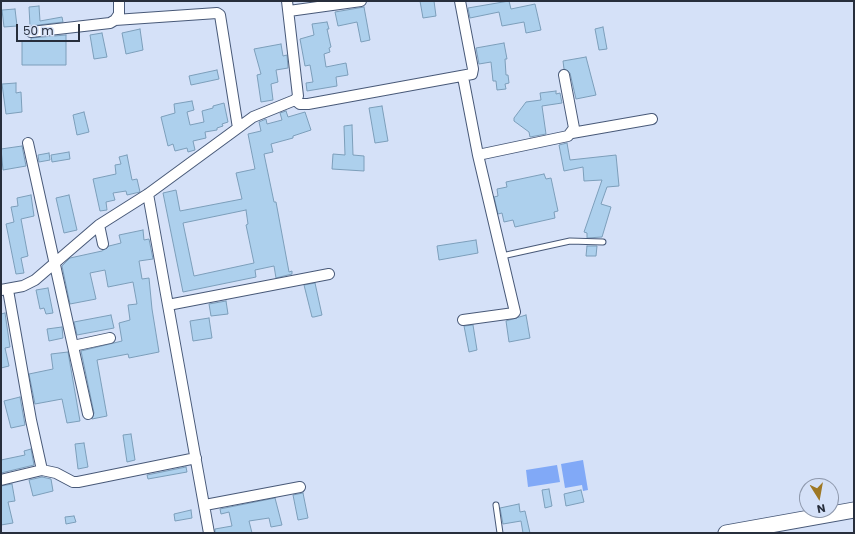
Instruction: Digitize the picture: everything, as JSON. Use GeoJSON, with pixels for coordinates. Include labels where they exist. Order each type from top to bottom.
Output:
{"type":"FeatureCollection","features":[{"type":"Feature","properties":{"kind":"street"},"geometry":{"type":"LineString","coordinates":[[115,20],[119,14],[119,1]]}},
{"type":"Feature","properties":{"kind":"street"},"geometry":{"type":"LineString","coordinates":[[42,470],[4,290],[35,280],[54,262],[99,225],[148,194],[253,117],[295,100],[298,96],[288,1]]}},
{"type":"Feature","properties":{"kind":"street"},"geometry":{"type":"LineString","coordinates":[[290,11],[361,1]]}},
{"type":"Feature","properties":{"kind":"street"},"geometry":{"type":"LineString","coordinates":[[295,100],[300,104],[308,104],[463,77],[472,74],[473,69],[460,1]]}},
{"type":"Feature","properties":{"kind":"street"},"geometry":{"type":"LineString","coordinates":[[31,32],[110,23],[115,20],[217,12],[220,15],[238,128]]}},
{"type":"Feature","properties":{"kind":"street"},"geometry":{"type":"LineString","coordinates":[[478,155],[568,136],[574,128],[564,74]]}},
{"type":"Feature","properties":{"kind":"street"},"geometry":{"type":"LineString","coordinates":[[463,77],[478,155],[514,313],[463,320]]}},
{"type":"Feature","properties":{"kind":"street"},"geometry":{"type":"LineString","coordinates":[[572,132],[652,119]]}},
{"type":"Feature","properties":{"kind":"street"},"geometry":{"type":"LineString","coordinates":[[28,143],[88,414]]}},
{"type":"Feature","properties":{"kind":"street"},"geometry":{"type":"LineString","coordinates":[[148,194],[209,533]]}},
{"type":"Feature","properties":{"kind":"street"},"geometry":{"type":"LineString","coordinates":[[99,225],[103,244]]}},
{"type":"Feature","properties":{"kind":"street"},"geometry":{"type":"LineString","coordinates":[[168,305],[329,274]]}},
{"type":"Feature","properties":{"kind":"street"},"geometry":{"type":"LineString","coordinates":[[73,346],[110,338]]}},
{"type":"Feature","properties":{"kind":"street"},"geometry":{"type":"LineString","coordinates":[[1,480],[42,470],[56,473],[73,482],[78,482],[196,458]]}},
{"type":"Feature","properties":{"kind":"street"},"geometry":{"type":"LineString","coordinates":[[204,505],[300,486]]}},
{"type":"Feature","properties":{"kind":"street"},"geometry":{"type":"LineString","coordinates":[[726,533],[854,510]]}},
{"type":"Feature","properties":{"kind":"lane"},"geometry":{"type":"LineString","coordinates":[[502,256],[570,241],[603,242]]}},
{"type":"Feature","properties":{"kind":"lane"},"geometry":{"type":"LineString","coordinates":[[496,505],[500,533]]}},
{"type":"Feature","properties":{"kind":"water"},"geometry":{"type":"Polygon","coordinates":[[[583,460],[588,490],[583,491],[582,485],[565,488],[561,464],[583,460]]]}},
{"type":"Feature","properties":{"kind":"water"},"geometry":{"type":"Polygon","coordinates":[[[557,465],[560,482],[528,487],[526,470],[557,465]]]}},
{"type":"Feature","properties":{"kind":"building"},"geometry":{"type":"Polygon","coordinates":[[[420,1],[434,1],[436,16],[423,18],[420,1]]]}},
{"type":"Feature","properties":{"kind":"building"},"geometry":{"type":"Polygon","coordinates":[[[509,1],[511,9],[535,4],[541,30],[526,33],[524,22],[502,26],[499,12],[470,18],[468,8],[509,1]]]}},
{"type":"Feature","properties":{"kind":"building"},"geometry":{"type":"Polygon","coordinates":[[[39,6],[40,21],[62,17],[63,22],[30,26],[29,7],[39,6]]]}},
{"type":"Feature","properties":{"kind":"building"},"geometry":{"type":"Polygon","coordinates":[[[364,7],[370,40],[361,42],[357,22],[338,26],[335,12],[364,7]]]}},
{"type":"Feature","properties":{"kind":"building"},"geometry":{"type":"Polygon","coordinates":[[[15,9],[17,26],[4,27],[2,10],[15,9]]]}},
{"type":"Feature","properties":{"kind":"building"},"geometry":{"type":"Polygon","coordinates":[[[327,22],[331,47],[329,48],[330,52],[324,54],[326,67],[346,63],[348,75],[336,77],[337,86],[307,91],[306,83],[313,82],[310,65],[305,66],[300,39],[314,35],[312,24],[327,22]]]}},
{"type":"Feature","properties":{"kind":"building"},"geometry":{"type":"Polygon","coordinates":[[[603,27],[607,49],[599,50],[595,29],[603,27]]]}},
{"type":"Feature","properties":{"kind":"building"},"geometry":{"type":"Polygon","coordinates":[[[140,29],[143,50],[126,54],[122,33],[140,29]]]}},
{"type":"Feature","properties":{"kind":"building"},"geometry":{"type":"Polygon","coordinates":[[[102,33],[107,57],[94,59],[90,35],[102,33]]]}},
{"type":"Feature","properties":{"kind":"building"},"geometry":{"type":"Polygon","coordinates":[[[66,35],[66,65],[22,65],[22,41],[31,41],[31,38],[66,35]]]}},
{"type":"Feature","properties":{"kind":"building"},"geometry":{"type":"Polygon","coordinates":[[[504,43],[507,59],[505,59],[506,75],[508,75],[509,83],[505,84],[506,89],[497,90],[496,81],[493,81],[491,62],[479,64],[476,48],[504,43]]]}},
{"type":"Feature","properties":{"kind":"building"},"geometry":{"type":"Polygon","coordinates":[[[281,44],[283,56],[287,55],[288,68],[276,70],[278,82],[271,84],[273,100],[261,102],[257,75],[261,74],[254,49],[281,44]]]}},
{"type":"Feature","properties":{"kind":"building"},"geometry":{"type":"Polygon","coordinates":[[[586,57],[596,95],[576,99],[570,73],[564,69],[563,61],[586,57]]]}},
{"type":"Feature","properties":{"kind":"building"},"geometry":{"type":"Polygon","coordinates":[[[217,70],[219,79],[191,85],[189,76],[217,70]]]}},
{"type":"Feature","properties":{"kind":"building"},"geometry":{"type":"Polygon","coordinates":[[[16,83],[16,93],[21,92],[22,112],[6,114],[2,84],[16,83]]]}},
{"type":"Feature","properties":{"kind":"building"},"geometry":{"type":"Polygon","coordinates":[[[556,91],[556,94],[560,93],[562,103],[542,106],[546,134],[530,137],[529,132],[514,121],[514,118],[526,102],[541,100],[540,93],[556,91]]]}},
{"type":"Feature","properties":{"kind":"building"},"geometry":{"type":"Polygon","coordinates":[[[192,101],[194,110],[187,112],[190,125],[204,122],[202,111],[224,103],[228,122],[222,124],[223,126],[217,128],[217,130],[205,132],[206,138],[193,141],[195,150],[188,152],[187,148],[175,151],[173,144],[168,146],[161,117],[175,113],[174,104],[192,101]]]}},
{"type":"Feature","properties":{"kind":"building"},"geometry":{"type":"Polygon","coordinates":[[[382,106],[388,141],[375,143],[369,108],[382,106]]]}},
{"type":"Feature","properties":{"kind":"building"},"geometry":{"type":"Polygon","coordinates":[[[286,111],[288,117],[305,112],[311,130],[293,136],[293,138],[271,144],[273,152],[264,154],[274,202],[276,202],[289,272],[292,271],[292,274],[276,278],[274,266],[255,270],[256,277],[183,292],[163,193],[176,190],[180,211],[242,199],[236,173],[255,169],[248,134],[261,131],[259,122],[266,119],[267,124],[282,120],[280,113],[286,111]],[[246,210],[183,223],[194,276],[254,263],[246,225],[248,224],[246,210]]]}},
{"type":"Feature","properties":{"kind":"building"},"geometry":{"type":"Polygon","coordinates":[[[84,112],[89,132],[77,135],[73,115],[84,112]]]}},
{"type":"Feature","properties":{"kind":"building"},"geometry":{"type":"Polygon","coordinates":[[[352,125],[353,155],[364,156],[364,171],[332,169],[333,154],[345,155],[344,126],[352,125]]]}},
{"type":"Feature","properties":{"kind":"building"},"geometry":{"type":"Polygon","coordinates":[[[567,143],[570,160],[616,155],[619,186],[607,187],[601,204],[611,207],[602,237],[587,238],[587,233],[584,232],[602,180],[584,181],[583,167],[564,171],[559,145],[567,143]]]}},
{"type":"Feature","properties":{"kind":"building"},"geometry":{"type":"Polygon","coordinates":[[[22,146],[26,166],[3,170],[1,149],[22,146]]]}},
{"type":"Feature","properties":{"kind":"building"},"geometry":{"type":"Polygon","coordinates":[[[69,152],[70,159],[52,162],[51,155],[69,152]]]}},
{"type":"Feature","properties":{"kind":"building"},"geometry":{"type":"Polygon","coordinates":[[[49,153],[50,160],[39,162],[38,155],[49,153]]]}},
{"type":"Feature","properties":{"kind":"building"},"geometry":{"type":"Polygon","coordinates":[[[127,155],[132,180],[137,179],[140,192],[127,195],[126,191],[113,193],[115,200],[106,202],[107,210],[100,211],[93,179],[116,174],[115,165],[121,164],[119,157],[127,155]]]}},
{"type":"Feature","properties":{"kind":"building"},"geometry":{"type":"Polygon","coordinates":[[[544,174],[546,179],[551,178],[558,211],[554,212],[555,218],[515,227],[513,220],[504,222],[502,213],[498,214],[494,197],[498,196],[497,189],[507,187],[506,182],[544,174]]]}},
{"type":"Feature","properties":{"kind":"building"},"geometry":{"type":"Polygon","coordinates":[[[31,195],[34,216],[21,219],[28,256],[21,258],[24,273],[16,274],[6,224],[14,222],[11,207],[18,206],[17,198],[31,195]]]}},
{"type":"Feature","properties":{"kind":"building"},"geometry":{"type":"Polygon","coordinates":[[[69,195],[77,230],[64,233],[56,198],[69,195]]]}},
{"type":"Feature","properties":{"kind":"building"},"geometry":{"type":"Polygon","coordinates":[[[143,230],[144,240],[149,239],[153,259],[139,261],[142,279],[149,278],[159,352],[129,358],[128,354],[97,360],[107,416],[92,419],[94,413],[81,351],[122,341],[119,323],[130,320],[128,305],[137,304],[133,282],[108,287],[105,270],[90,273],[96,299],[70,304],[62,266],[70,258],[102,251],[109,246],[121,243],[119,235],[143,230]]]}},
{"type":"Feature","properties":{"kind":"building"},"geometry":{"type":"Polygon","coordinates":[[[476,240],[478,253],[439,260],[437,246],[476,240]]]}},
{"type":"Feature","properties":{"kind":"building"},"geometry":{"type":"Polygon","coordinates":[[[587,246],[597,246],[596,256],[586,256],[587,246]]]}},
{"type":"Feature","properties":{"kind":"building"},"geometry":{"type":"Polygon","coordinates":[[[315,283],[322,315],[312,317],[304,285],[315,283]]]}},
{"type":"Feature","properties":{"kind":"building"},"geometry":{"type":"Polygon","coordinates":[[[48,288],[53,313],[46,314],[44,308],[40,309],[36,290],[48,288]]]}},
{"type":"Feature","properties":{"kind":"building"},"geometry":{"type":"Polygon","coordinates":[[[226,301],[228,314],[211,316],[209,304],[226,301]]]}},
{"type":"Feature","properties":{"kind":"building"},"geometry":{"type":"Polygon","coordinates":[[[5,313],[10,347],[5,348],[9,366],[1,368],[1,314],[5,313]]]}},
{"type":"Feature","properties":{"kind":"building"},"geometry":{"type":"Polygon","coordinates":[[[111,315],[114,328],[77,335],[74,322],[111,315]]]}},
{"type":"Feature","properties":{"kind":"building"},"geometry":{"type":"Polygon","coordinates":[[[526,315],[530,338],[509,342],[506,321],[526,315]]]}},
{"type":"Feature","properties":{"kind":"building"},"geometry":{"type":"Polygon","coordinates":[[[209,318],[212,338],[193,341],[190,321],[209,318]]]}},
{"type":"Feature","properties":{"kind":"building"},"geometry":{"type":"Polygon","coordinates":[[[473,325],[477,350],[469,352],[464,326],[473,325]]]}},
{"type":"Feature","properties":{"kind":"building"},"geometry":{"type":"Polygon","coordinates":[[[62,327],[63,338],[49,341],[47,329],[62,327]]]}},
{"type":"Feature","properties":{"kind":"building"},"geometry":{"type":"Polygon","coordinates":[[[68,352],[80,421],[67,423],[62,399],[35,404],[29,374],[53,369],[51,354],[68,352]]]}},
{"type":"Feature","properties":{"kind":"building"},"geometry":{"type":"Polygon","coordinates":[[[20,397],[25,425],[11,428],[4,401],[20,397]]]}},
{"type":"Feature","properties":{"kind":"building"},"geometry":{"type":"Polygon","coordinates":[[[131,434],[135,460],[127,462],[123,435],[131,434]]]}},
{"type":"Feature","properties":{"kind":"building"},"geometry":{"type":"Polygon","coordinates":[[[84,443],[88,467],[78,469],[75,444],[84,443]]]}},
{"type":"Feature","properties":{"kind":"building"},"geometry":{"type":"Polygon","coordinates":[[[31,449],[34,465],[1,473],[1,460],[25,455],[24,451],[31,449]]]}},
{"type":"Feature","properties":{"kind":"building"},"geometry":{"type":"Polygon","coordinates":[[[186,467],[187,472],[148,479],[147,475],[186,467]]]}},
{"type":"Feature","properties":{"kind":"building"},"geometry":{"type":"Polygon","coordinates":[[[42,477],[51,479],[53,491],[33,496],[29,480],[42,477]]]}},
{"type":"Feature","properties":{"kind":"building"},"geometry":{"type":"Polygon","coordinates":[[[12,484],[15,501],[8,502],[13,523],[1,525],[1,486],[12,484]]]}},
{"type":"Feature","properties":{"kind":"building"},"geometry":{"type":"Polygon","coordinates":[[[549,489],[552,506],[545,508],[542,490],[549,489]]]}},
{"type":"Feature","properties":{"kind":"building"},"geometry":{"type":"Polygon","coordinates":[[[581,490],[584,502],[566,506],[564,494],[581,490]]]}},
{"type":"Feature","properties":{"kind":"building"},"geometry":{"type":"Polygon","coordinates":[[[303,493],[308,518],[298,520],[293,495],[303,493]]]}},
{"type":"Feature","properties":{"kind":"building"},"geometry":{"type":"Polygon","coordinates":[[[275,498],[282,525],[271,527],[269,518],[249,521],[252,533],[215,533],[215,529],[232,526],[229,512],[221,514],[220,509],[275,498]]]}},
{"type":"Feature","properties":{"kind":"building"},"geometry":{"type":"Polygon","coordinates":[[[519,504],[520,512],[525,511],[530,533],[523,533],[521,521],[503,524],[500,508],[519,504]]]}},
{"type":"Feature","properties":{"kind":"building"},"geometry":{"type":"Polygon","coordinates":[[[191,510],[192,518],[175,521],[174,514],[191,510]]]}},
{"type":"Feature","properties":{"kind":"building"},"geometry":{"type":"Polygon","coordinates":[[[74,516],[76,522],[66,524],[65,517],[74,516]]]}}]}
